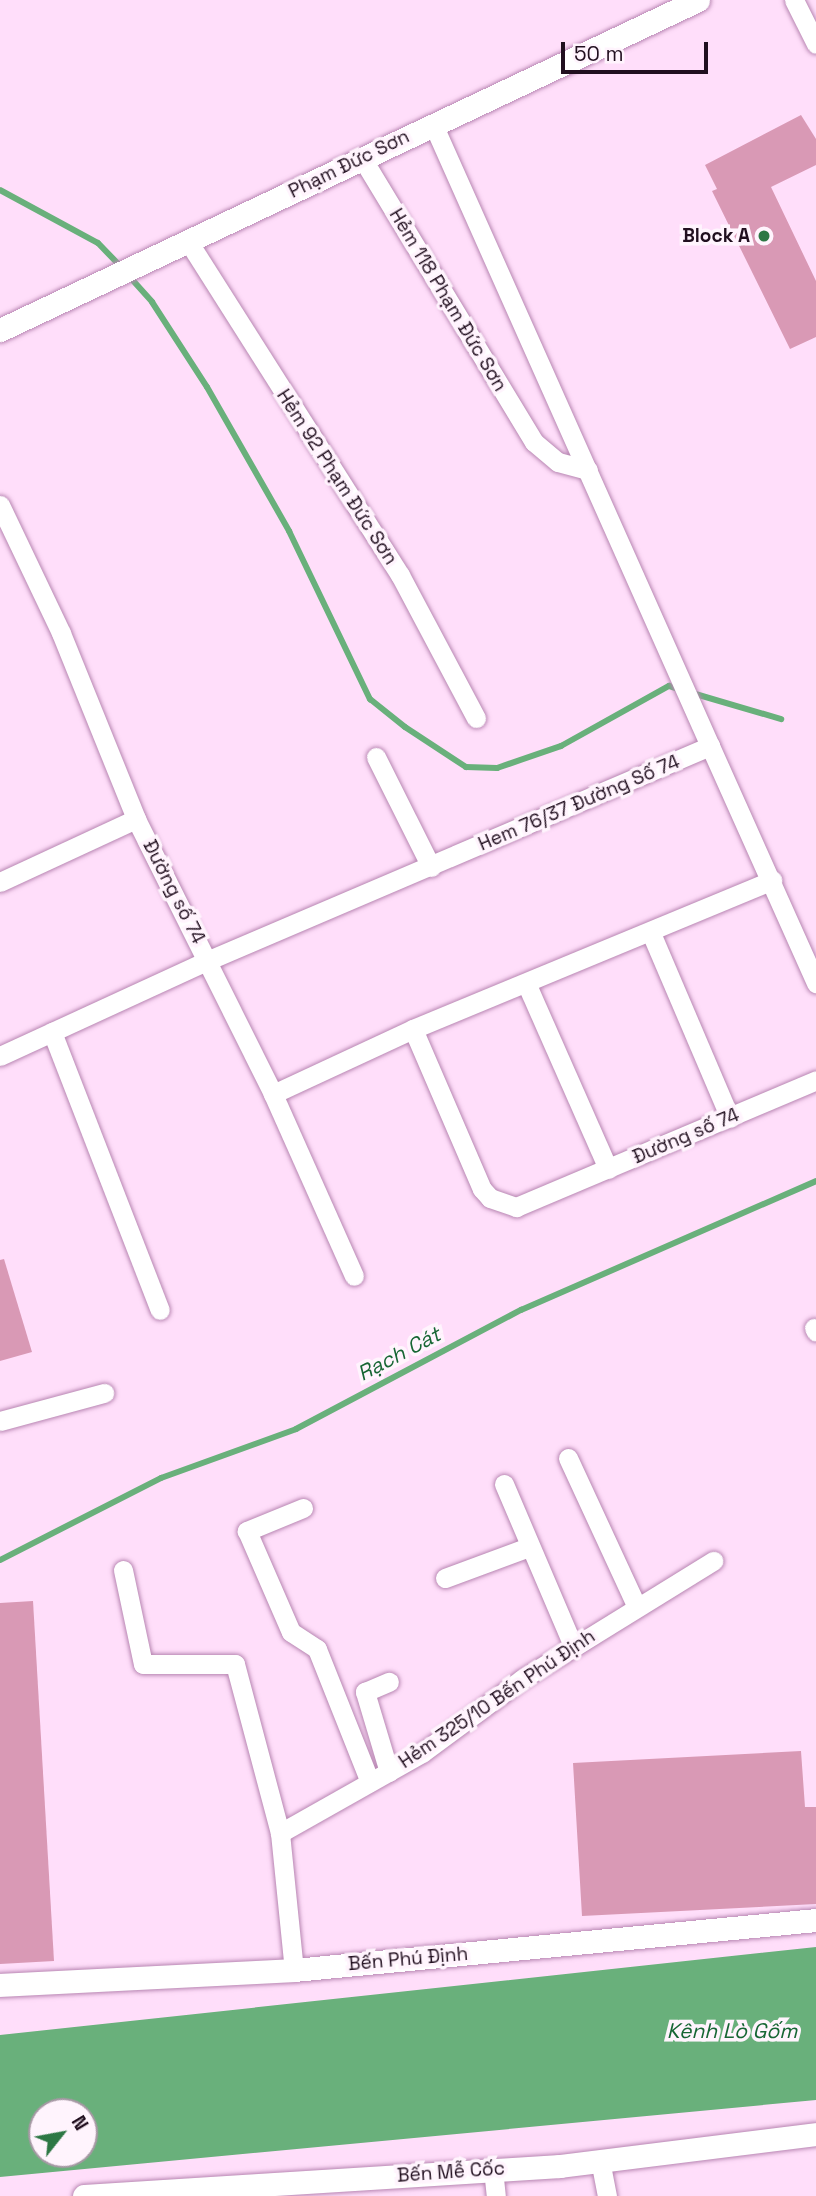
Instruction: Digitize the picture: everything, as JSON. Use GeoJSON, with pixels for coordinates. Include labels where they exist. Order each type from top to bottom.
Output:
{"type":"FeatureCollection","features":[{"type":"Feature","properties":{"kind":"street","name":"Phạm Đức Sơn"},"geometry":{"type":"LineString","coordinates":[[0,330],[698,0]]}},
{"type":"Feature","properties":{"kind":"street"},"geometry":{"type":"LineString","coordinates":[[794,0],[816,44]]}},
{"type":"Feature","properties":{"kind":"street"},"geometry":{"type":"LineString","coordinates":[[433,124],[816,982]]}},
{"type":"Feature","properties":{"kind":"street","name":"Hẻm 118 Phạm Đức Sơn"},"geometry":{"type":"LineString","coordinates":[[362,158],[534,442],[558,462],[587,470]]}},
{"type":"Feature","properties":{"kind":"street","name":"Hẻm 92 Phạm Đức Sơn"},"geometry":{"type":"LineString","coordinates":[[188,242],[400,575],[476,718]]}},
{"type":"Feature","properties":{"kind":"street","name":"Đường số 74"},"geometry":{"type":"LineString","coordinates":[[2,512],[61,633],[136,819],[209,960],[273,1094],[354,1276]]}},
{"type":"Feature","properties":{"kind":"street","name":"Hem 76/37 Đường Số 74"},"geometry":{"type":"LineString","coordinates":[[0,1056],[209,960],[710,746]]}},
{"type":"Feature","properties":{"kind":"street"},"geometry":{"type":"LineString","coordinates":[[376,757],[431,867]]}},
{"type":"Feature","properties":{"kind":"street"},"geometry":{"type":"LineString","coordinates":[[2,875],[136,819]]}},
{"type":"Feature","properties":{"kind":"street"},"geometry":{"type":"LineString","coordinates":[[273,1094],[413,1029],[527,985],[772,880]]}},
{"type":"Feature","properties":{"kind":"street"},"geometry":{"type":"LineString","coordinates":[[650,933],[730,1118]]}},
{"type":"Feature","properties":{"kind":"street"},"geometry":{"type":"LineString","coordinates":[[527,985],[608,1169]]}},
{"type":"Feature","properties":{"kind":"street","name":"Đường số 74"},"geometry":{"type":"LineString","coordinates":[[413,1029],[475,1177],[490,1198],[516,1207],[816,1080]]}},
{"type":"Feature","properties":{"kind":"street"},"geometry":{"type":"LineString","coordinates":[[52,1032],[160,1310]]}},
{"type":"Feature","properties":{"kind":"street"},"geometry":{"type":"LineString","coordinates":[[0,1421],[104,1393]]}},
{"type":"Feature","properties":{"kind":"street"},"geometry":{"type":"LineString","coordinates":[[568,1458],[636,1605]]}},
{"type":"Feature","properties":{"kind":"street"},"geometry":{"type":"LineString","coordinates":[[504,1484],[573,1646]]}},
{"type":"Feature","properties":{"kind":"street"},"geometry":{"type":"LineString","coordinates":[[303,1508],[247,1531],[291,1632],[317,1649],[370,1783]]}},
{"type":"Feature","properties":{"kind":"street"},"geometry":{"type":"LineString","coordinates":[[445,1578],[529,1548]]}},
{"type":"Feature","properties":{"kind":"street","name":"Hẻm 325/10 Bến Phú Định"},"geometry":{"type":"LineString","coordinates":[[280,1833],[389,1772],[573,1646],[636,1605],[713,1561]]}},
{"type":"Feature","properties":{"kind":"street"},"geometry":{"type":"LineString","coordinates":[[122,1570],[144,1664],[235,1664],[280,1833],[294,1970]]}},
{"type":"Feature","properties":{"kind":"street"},"geometry":{"type":"LineString","coordinates":[[389,1682],[365,1692],[389,1772]]}},
{"type":"Feature","properties":{"kind":"street","name":"Bến Phú Định"},"geometry":{"type":"LineString","coordinates":[[0,1984],[294,1970],[816,1920]]}},
{"type":"Feature","properties":{"kind":"street","name":"Bến Mễ Cốc"},"geometry":{"type":"LineString","coordinates":[[85,2196],[600,2160],[816,2134]]}},
{"type":"Feature","properties":{"kind":"street"},"geometry":{"type":"LineString","coordinates":[[600,2160],[607,2196]]}},
{"type":"Feature","properties":{"kind":"street"},"geometry":{"type":"LineString","coordinates":[[493,2169],[496,2196]]}},
{"type":"Feature","properties":{"kind":"water","name":"Kênh Lò Gốm"},"geometry":{"type":"Polygon","coordinates":[[[816,1947],[816,2100],[98,2168],[98,2098],[28,2098],[28,2168],[95,2168],[0,2177],[0,2035],[816,1947]]]}},
{"type":"Feature","properties":{"kind":"building","name":"Block A"},"geometry":{"type":"Polygon","coordinates":[[[801,115],[816,139],[816,165],[771,187],[816,281],[816,337],[790,349],[712,191],[717,189],[705,165],[801,115]]]}},
{"type":"Feature","properties":{"kind":"building"},"geometry":{"type":"Polygon","coordinates":[[[4,1259],[32,1352],[0,1361],[0,1260],[4,1259]]]}},
{"type":"Feature","properties":{"kind":"building"},"geometry":{"type":"Polygon","coordinates":[[[33,1601],[54,1961],[0,1964],[0,1603],[33,1601]]]}},
{"type":"Feature","properties":{"kind":"building"},"geometry":{"type":"Polygon","coordinates":[[[801,1751],[805,1807],[816,1807],[816,1904],[582,1916],[573,1763],[801,1751]]]}},
{"type":"Feature","properties":{"kind":"waterway"},"geometry":{"type":"LineString","coordinates":[[0,190],[98,243],[121,267]]}},
{"type":"Feature","properties":{"kind":"waterway"},"geometry":{"type":"LineString","coordinates":[[128,275],[152,302],[207,387],[289,531],[370,699],[405,727],[466,767],[497,768],[561,746],[669,686],[678,689]]}},
{"type":"Feature","properties":{"kind":"waterway"},"geometry":{"type":"LineString","coordinates":[[692,693],[781,719]]}},
{"type":"Feature","properties":{"kind":"waterway","name":"Rạch Cát"},"geometry":{"type":"LineString","coordinates":[[0,1560],[161,1478],[296,1429],[521,1310],[816,1181]]}},
{"type":"Feature","properties":{"kind":"place","name":"Block A"},"geometry":{"type":"Point","coordinates":[764,236]}}]}
